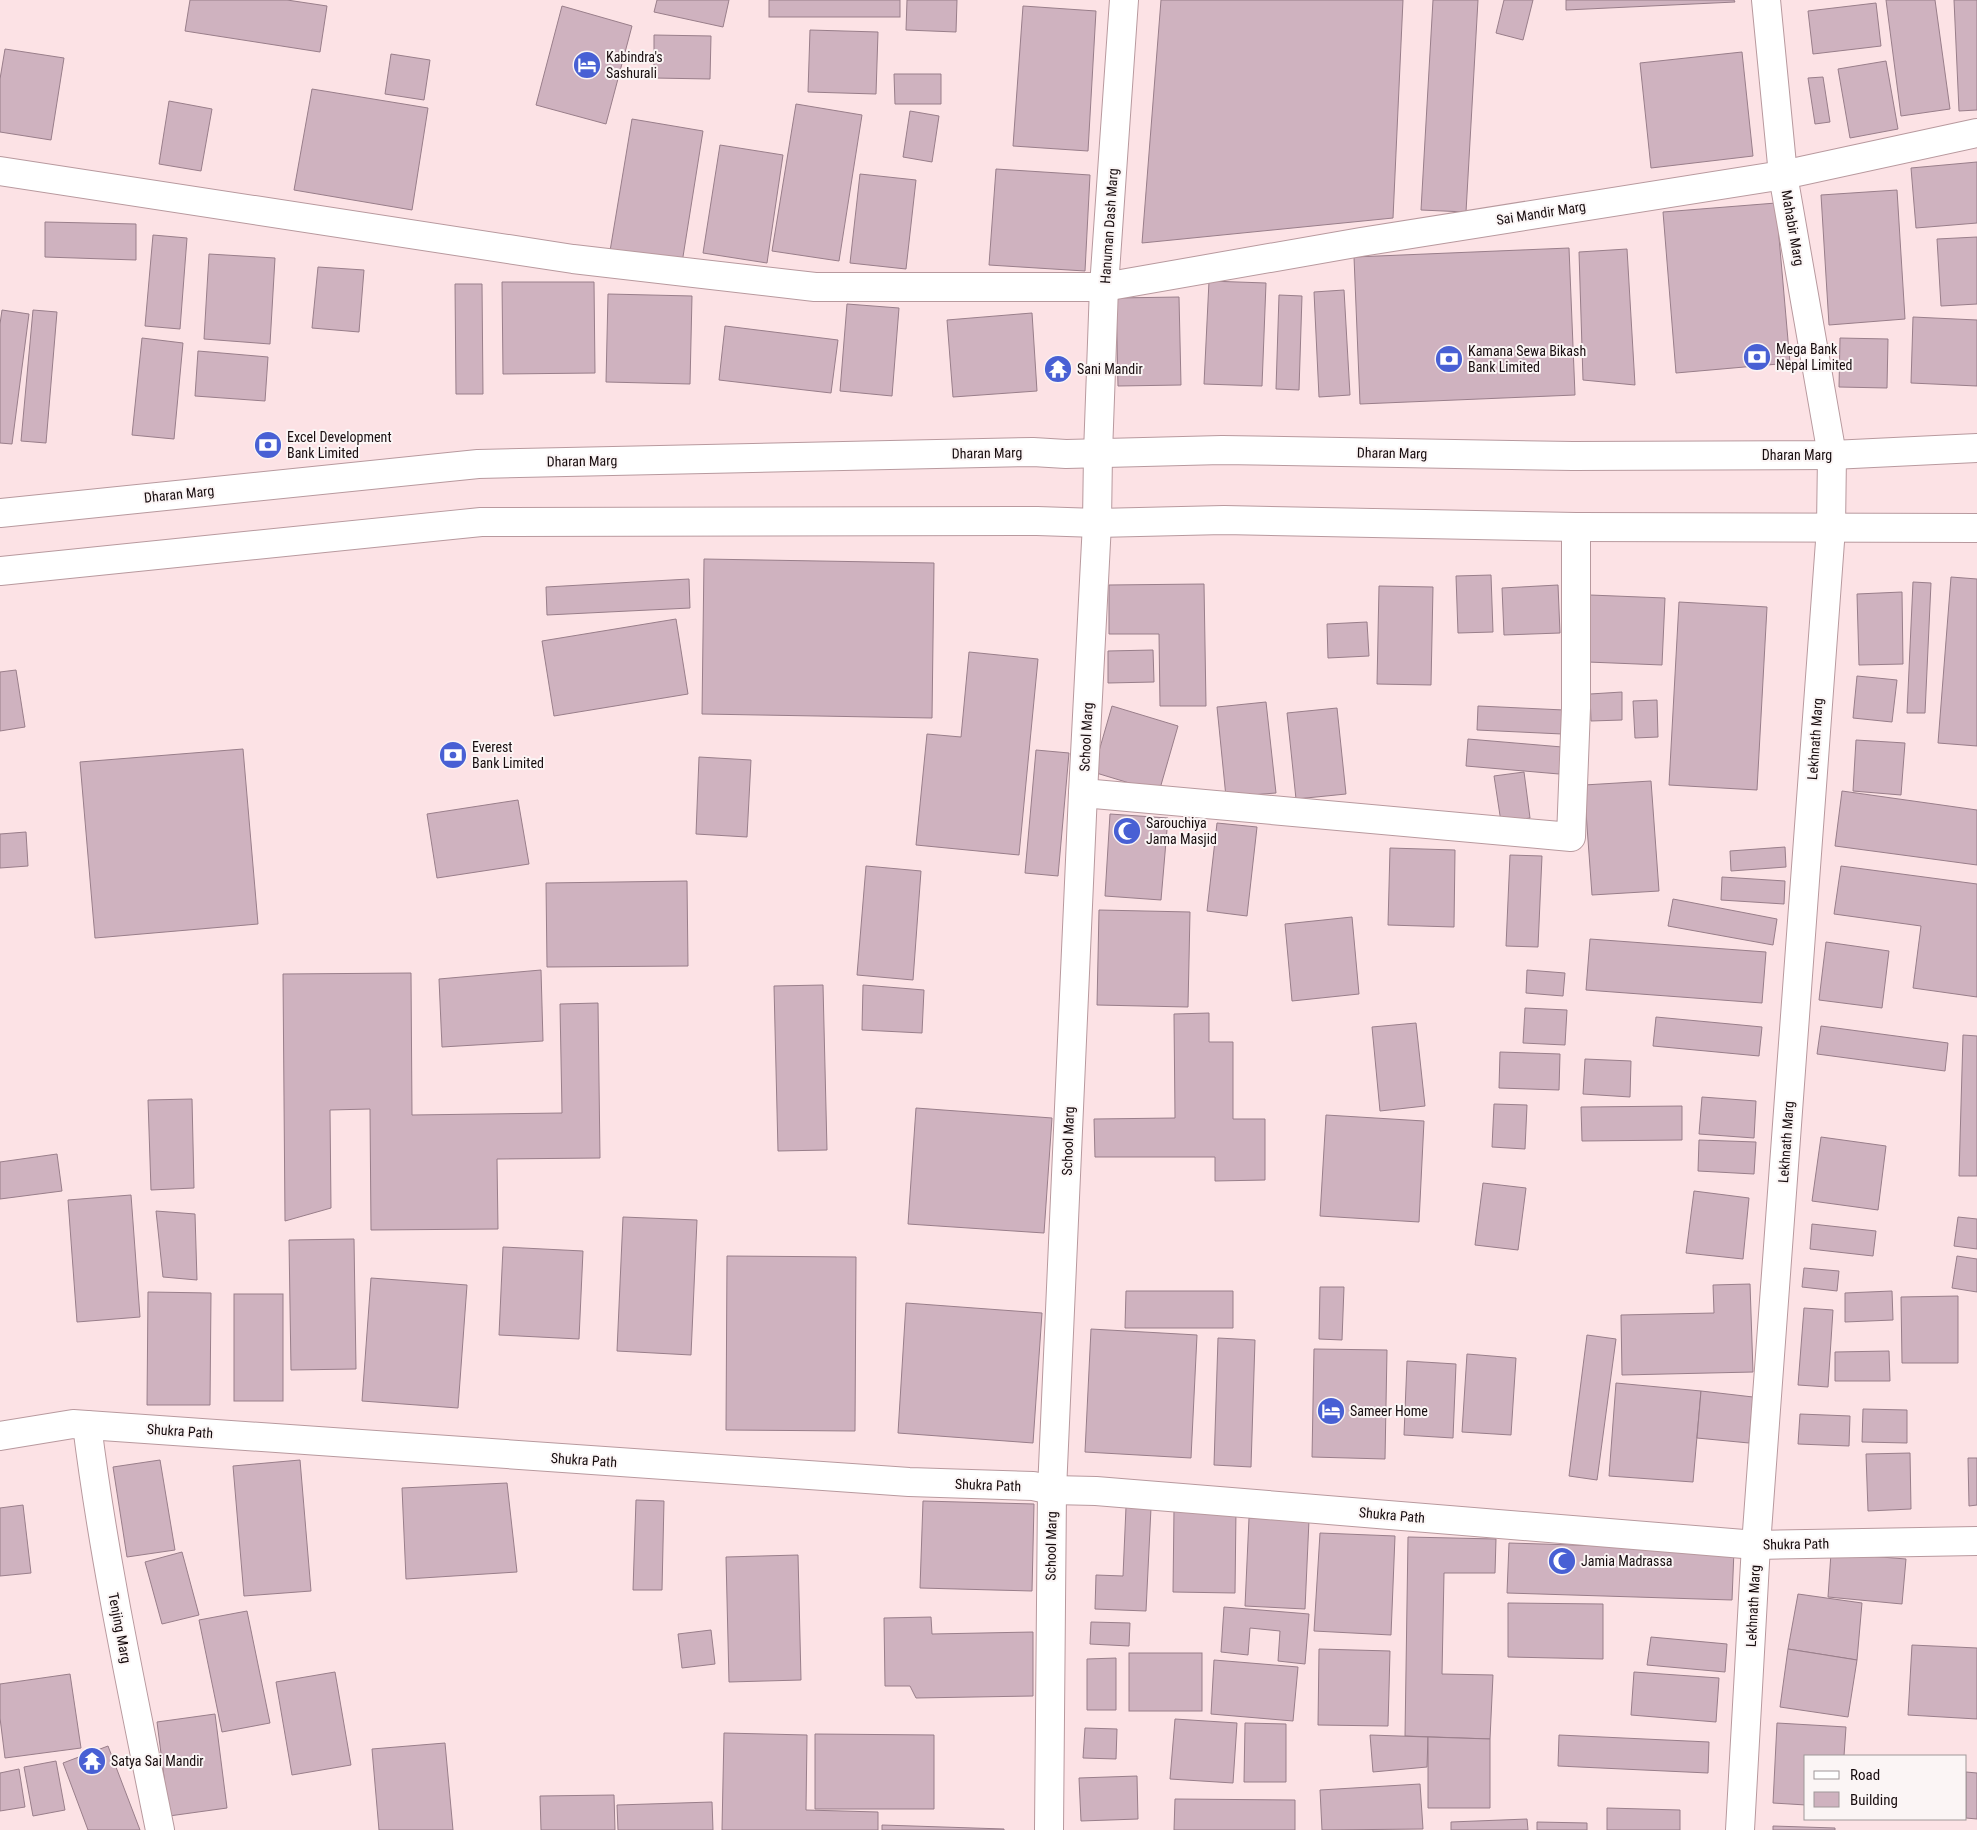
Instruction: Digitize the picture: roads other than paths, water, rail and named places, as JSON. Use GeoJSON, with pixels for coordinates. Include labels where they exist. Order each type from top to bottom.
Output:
{"type":"FeatureCollection","features":[{"type":"Feature","properties":{"kind":"street","name":"Hanuman Dash Marg"},"geometry":{"type":"LineString","coordinates":[[1098,453],[1104,287],[1124,0]]}},
{"type":"Feature","properties":{"kind":"street","name":"Mahabir Marg"},"geometry":{"type":"LineString","coordinates":[[1766,0],[1784,175],[1832,455]]}},
{"type":"Feature","properties":{"kind":"street","name":"Sai Mandir Marg"},"geometry":{"type":"LineString","coordinates":[[0,171],[573,258],[815,287],[1104,287],[1361,242],[1784,175],[1977,133]]}},
{"type":"Feature","properties":{"kind":"street","name":"Dharan Marg"},"geometry":{"type":"LineString","coordinates":[[0,513],[478,464],[1033,452],[1066,454],[1222,450],[1573,456],[1832,455],[1977,448]]}},
{"type":"Feature","properties":{"kind":"street","name":"School Marg"},"geometry":{"type":"LineString","coordinates":[[1049,1830],[1052,1490],[1097,524],[1098,453]]}},
{"type":"Feature","properties":{"kind":"street","name":"Lekhnath Marg"},"geometry":{"type":"LineString","coordinates":[[1740,1830],[1756,1545],[1831,528],[1832,455]]}},
{"type":"Feature","properties":{"kind":"street"},"geometry":{"type":"LineString","coordinates":[[0,571],[481,522],[1037,521],[1097,524],[1224,520],[1576,527],[1977,528]]}},
{"type":"Feature","properties":{"kind":"street"},"geometry":{"type":"LineString","coordinates":[[1083,793],[1571,837],[1576,708],[1576,527]]}},
{"type":"Feature","properties":{"kind":"street","name":"Shukra Path"},"geometry":{"type":"LineString","coordinates":[[0,1436],[74,1424],[899,1482],[1033,1486],[1052,1490],[1096,1491],[1756,1545],[1977,1541]]}},
{"type":"Feature","properties":{"kind":"street","name":"Tenjing Marg"},"geometry":{"type":"LineString","coordinates":[[88,1425],[96,1495],[117,1618],[160,1830]]}},
{"type":"Feature","properties":{"kind":"place","name":"Kabindra's Sashurali"},"geometry":{"type":"Point","coordinates":[587,65]}},
{"type":"Feature","properties":{"kind":"place","name":"Mega Bank Nepal Limited"},"geometry":{"type":"Point","coordinates":[1757,357]}},
{"type":"Feature","properties":{"kind":"place","name":"Kamana Sewa Bikash Bank Limited"},"geometry":{"type":"Point","coordinates":[1449,359]}},
{"type":"Feature","properties":{"kind":"place","name":"Sani Mandir"},"geometry":{"type":"Point","coordinates":[1058,369]}},
{"type":"Feature","properties":{"kind":"place","name":"Excel Development Bank Limited"},"geometry":{"type":"Point","coordinates":[268,445]}},
{"type":"Feature","properties":{"kind":"place","name":"Everest Bank Limited"},"geometry":{"type":"Point","coordinates":[453,755]}},
{"type":"Feature","properties":{"kind":"place","name":"Sarouchiya Jama Masjid"},"geometry":{"type":"Point","coordinates":[1127,831]}},
{"type":"Feature","properties":{"kind":"place","name":"Sameer Home"},"geometry":{"type":"Point","coordinates":[1331,1411]}},
{"type":"Feature","properties":{"kind":"place","name":"Jamia Madrassa"},"geometry":{"type":"Point","coordinates":[1562,1561]}},
{"type":"Feature","properties":{"kind":"place","name":"Satya Sai Mandir"},"geometry":{"type":"Point","coordinates":[92,1761]}}]}
